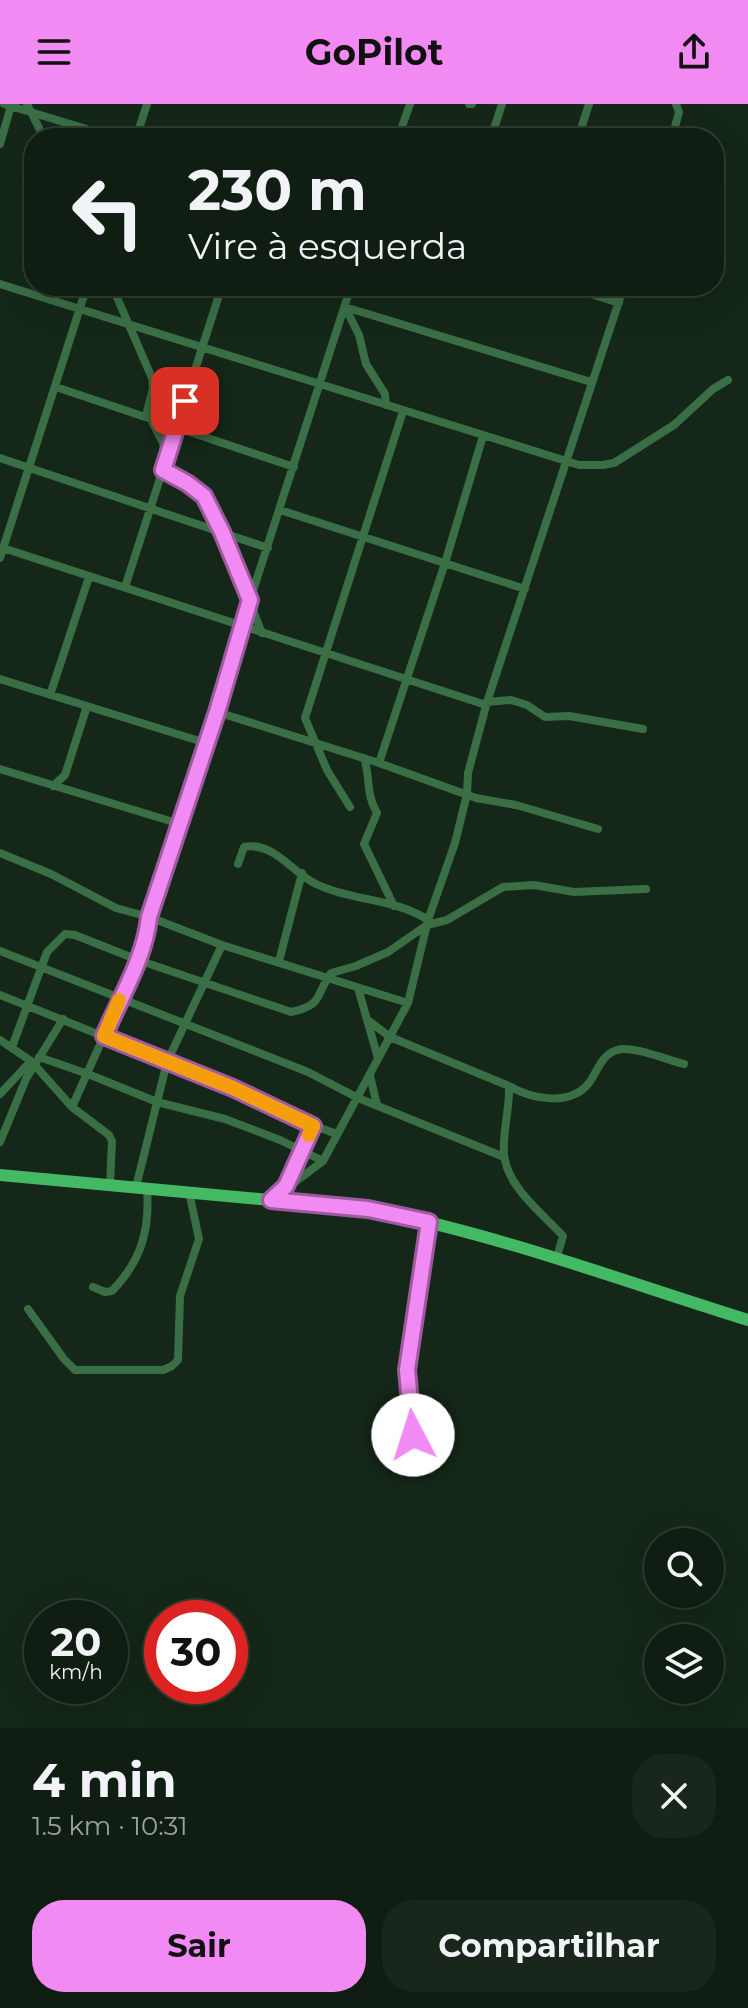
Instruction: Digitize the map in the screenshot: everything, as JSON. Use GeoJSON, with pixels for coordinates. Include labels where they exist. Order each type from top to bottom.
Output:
{"type":"FeatureCollection","features":[{"type":"Feature","properties":{"kind":"main road"},"geometry":{"type":"LineString","coordinates":[[0,1175],[368,1209],[429,1222],[748,1320]]}},
{"type":"Feature","properties":{"kind":"street"},"geometry":{"type":"LineString","coordinates":[[139,128],[147,104]]}},
{"type":"Feature","properties":{"kind":"street"},"geometry":{"type":"LineString","coordinates":[[402,128],[410,104]]}},
{"type":"Feature","properties":{"kind":"street"},"geometry":{"type":"LineString","coordinates":[[494,128],[502,104]]}},
{"type":"Feature","properties":{"kind":"street"},"geometry":{"type":"LineString","coordinates":[[581,128],[589,104]]}},
{"type":"Feature","properties":{"kind":"street"},"geometry":{"type":"LineString","coordinates":[[675,128],[679,112],[676,104]]}},
{"type":"Feature","properties":{"kind":"street"},"geometry":{"type":"LineString","coordinates":[[0,144],[7,105],[28,107],[88,128]]}},
{"type":"Feature","properties":{"kind":"street"},"geometry":{"type":"LineString","coordinates":[[28,107],[39,128]]}},
{"type":"Feature","properties":{"kind":"street"},"geometry":{"type":"LineString","coordinates":[[0,284],[24,292]]}},
{"type":"Feature","properties":{"kind":"street"},"geometry":{"type":"LineString","coordinates":[[38,296],[566,463],[590,466],[614,463],[674,425],[713,389],[728,380]]}},
{"type":"Feature","properties":{"kind":"street"},"geometry":{"type":"LineString","coordinates":[[0,558],[84,296]]}},
{"type":"Feature","properties":{"kind":"street"},"geometry":{"type":"LineString","coordinates":[[116,296],[154,383],[147,412],[163,443],[163,467]]}},
{"type":"Feature","properties":{"kind":"street"},"geometry":{"type":"LineString","coordinates":[[125,587],[219,296]]}},
{"type":"Feature","properties":{"kind":"street"},"geometry":{"type":"LineString","coordinates":[[72,1107],[148,932],[149,917],[348,296]]}},
{"type":"Feature","properties":{"kind":"street"},"geometry":{"type":"LineString","coordinates":[[597,296],[619,303]]}},
{"type":"Feature","properties":{"kind":"street"},"geometry":{"type":"LineString","coordinates":[[271,1200],[323,1161],[408,1003],[428,922],[449,863],[467,794],[468,773],[486,703],[621,296]]}},
{"type":"Feature","properties":{"kind":"street"},"geometry":{"type":"LineString","coordinates":[[345,307],[591,382]]}},
{"type":"Feature","properties":{"kind":"street"},"geometry":{"type":"LineString","coordinates":[[345,307],[359,335],[366,364],[385,394],[386,405]]}},
{"type":"Feature","properties":{"kind":"street"},"geometry":{"type":"LineString","coordinates":[[56,387],[294,467]]}},
{"type":"Feature","properties":{"kind":"street"},"geometry":{"type":"LineString","coordinates":[[350,807],[327,770],[305,718],[403,411]]}},
{"type":"Feature","properties":{"kind":"street"},"geometry":{"type":"LineString","coordinates":[[379,763],[483,436]]}},
{"type":"Feature","properties":{"kind":"street"},"geometry":{"type":"LineString","coordinates":[[0,458],[268,548]]}},
{"type":"Feature","properties":{"kind":"street"},"geometry":{"type":"LineString","coordinates":[[163,467],[204,496],[222,532],[262,633]]}},
{"type":"Feature","properties":{"kind":"street"},"geometry":{"type":"LineString","coordinates":[[280,510],[525,589]]}},
{"type":"Feature","properties":{"kind":"street"},"geometry":{"type":"LineString","coordinates":[[3,548],[486,703],[511,700],[527,705],[545,717],[569,716],[643,729]]}},
{"type":"Feature","properties":{"kind":"street"},"geometry":{"type":"LineString","coordinates":[[50,695],[89,577]]}},
{"type":"Feature","properties":{"kind":"street"},"geometry":{"type":"LineString","coordinates":[[0,679],[206,743]]}},
{"type":"Feature","properties":{"kind":"street"},"geometry":{"type":"LineString","coordinates":[[53,786],[65,775],[87,706]]}},
{"type":"Feature","properties":{"kind":"street"},"geometry":{"type":"LineString","coordinates":[[217,712],[467,794],[598,829]]}},
{"type":"Feature","properties":{"kind":"street"},"geometry":{"type":"LineString","coordinates":[[364,758],[368,769],[369,800],[377,813],[364,844],[394,906]]}},
{"type":"Feature","properties":{"kind":"street"},"geometry":{"type":"LineString","coordinates":[[0,769],[180,824]]}},
{"type":"Feature","properties":{"kind":"street"},"geometry":{"type":"LineString","coordinates":[[0,843],[0,854],[51,874],[116,908],[408,1003]]}},
{"type":"Feature","properties":{"kind":"street"},"geometry":{"type":"LineString","coordinates":[[238,864],[244,847],[264,849],[310,881],[330,890],[394,906],[428,922]]}},
{"type":"Feature","properties":{"kind":"street"},"geometry":{"type":"LineString","coordinates":[[279,961],[302,873]]}},
{"type":"Feature","properties":{"kind":"street"},"geometry":{"type":"LineString","coordinates":[[12,1047],[47,952],[65,934],[291,1012],[306,1009],[318,1001],[331,973],[388,952],[428,922],[447,920],[503,887],[534,885],[574,892],[646,889]]}},
{"type":"Feature","properties":{"kind":"street"},"geometry":{"type":"LineString","coordinates":[[93,1287],[105,1292],[112,1291],[139,1251],[147,1229],[141,1187],[167,1062],[222,945]]}},
{"type":"Feature","properties":{"kind":"street"},"geometry":{"type":"LineString","coordinates":[[0,951],[308,1072],[358,1098],[504,1157]]}},
{"type":"Feature","properties":{"kind":"street"},"geometry":{"type":"LineString","coordinates":[[358,988],[378,1058]]}},
{"type":"Feature","properties":{"kind":"street"},"geometry":{"type":"LineString","coordinates":[[0,995],[233,1088],[337,1134]]}},
{"type":"Feature","properties":{"kind":"street"},"geometry":{"type":"LineString","coordinates":[[0,1142],[35,1061],[63,1019]]}},
{"type":"Feature","properties":{"kind":"street"},"geometry":{"type":"LineString","coordinates":[[369,1021],[390,1037],[509,1086],[528,1097],[565,1097],[579,1092],[608,1054],[618,1049],[684,1064]]}},
{"type":"Feature","properties":{"kind":"street"},"geometry":{"type":"LineString","coordinates":[[0,1040],[35,1061],[88,1074],[157,1102],[225,1119],[323,1161]]}},
{"type":"Feature","properties":{"kind":"street"},"geometry":{"type":"LineString","coordinates":[[0,1094],[35,1061]]}},
{"type":"Feature","properties":{"kind":"street"},"geometry":{"type":"LineString","coordinates":[[35,1061],[72,1107],[109,1135],[112,1141],[110,1184]]}},
{"type":"Feature","properties":{"kind":"street"},"geometry":{"type":"LineString","coordinates":[[370,1075],[377,1105]]}},
{"type":"Feature","properties":{"kind":"street"},"geometry":{"type":"LineString","coordinates":[[509,1086],[504,1157],[520,1192],[563,1236],[556,1260]]}},
{"type":"Feature","properties":{"kind":"street"},"geometry":{"type":"LineString","coordinates":[[286,1186],[313,1126]]}},
{"type":"Feature","properties":{"kind":"street"},"geometry":{"type":"LineString","coordinates":[[28,1309],[75,1370],[163,1370],[172,1366],[178,1360],[180,1296],[199,1239],[189,1192]]}},
{"type":"Feature","properties":{"kind":"street"},"geometry":{"type":"LineString","coordinates":[[413,1435],[407,1370],[429,1222]]}},
{"type":"Feature","properties":{"kind":"slow traffic"},"geometry":{"type":"LineString","coordinates":[[119,1000],[104,1036],[233,1088],[313,1126],[309,1135]]}},
{"type":"Feature","properties":{"kind":"route"},"geometry":{"type":"LineString","coordinates":[[185,401],[163,470],[198,489],[204,496],[250,600],[217,712],[156,894],[148,932],[104,1036],[233,1088],[313,1126],[286,1186],[271,1200],[368,1209],[429,1222],[407,1370],[413,1435]]}}]}
